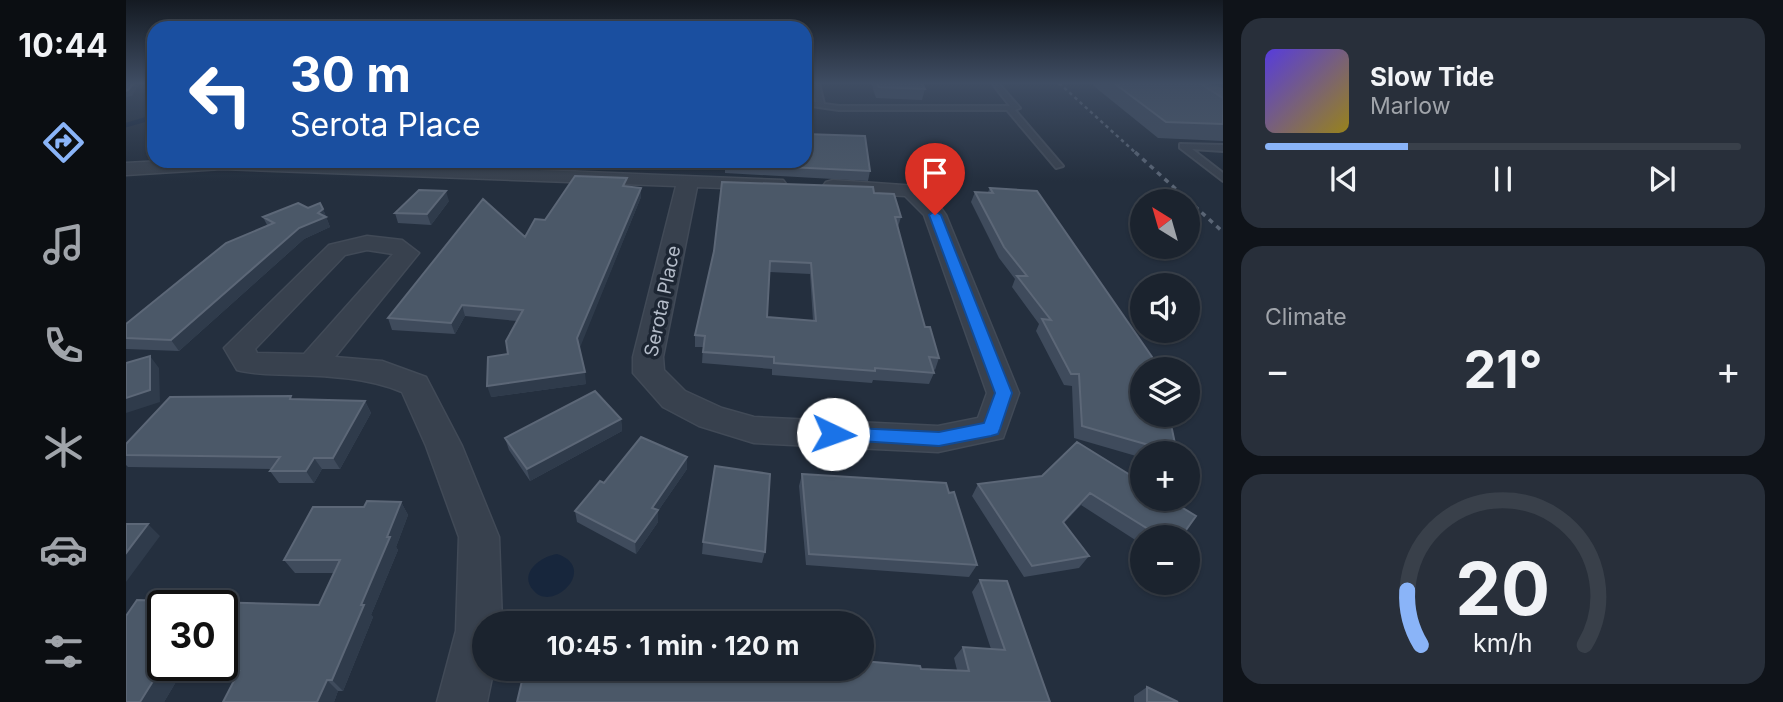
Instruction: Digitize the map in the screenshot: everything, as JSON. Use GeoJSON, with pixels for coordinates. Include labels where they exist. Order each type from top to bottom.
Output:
{"type":"FeatureCollection","features":[{"type":"Feature","properties":{"kind":"street","name":"Serota Place"},"geometry":{"type":"LineString","coordinates":[[126,169],[147,168]]}},
{"type":"Feature","properties":{"kind":"street","name":"Serota Place"},"geometry":{"type":"LineString","coordinates":[[359,168],[688,180],[910,190],[926,202],[935,215],[1003,393],[991,429],[939,439],[754,430],[711,417],[674,399],[649,373],[648,357],[688,180]]}},
{"type":"Feature","properties":{"kind":"street"},"geometry":{"type":"LineString","coordinates":[[312,365],[407,253],[394,245],[367,243],[337,250],[239,348],[248,363],[312,365],[382,372],[415,385],[440,436],[479,537],[479,631],[462,702]]}},
{"type":"Feature","properties":{"kind":"lane"},"geometry":{"type":"LineString","coordinates":[[1015,116],[1059,166]]}},
{"type":"Feature","properties":{"kind":"lane"},"geometry":{"type":"LineString","coordinates":[[1223,148],[1183,146],[1223,178]]}},
{"type":"Feature","properties":{"kind":"water"},"geometry":{"type":"Polygon","coordinates":[[[557,554],[569,561],[574,569],[573,578],[561,593],[542,596],[529,584],[530,572],[533,566],[545,558],[557,554]]]}},
{"type":"Feature","properties":{"kind":"building"},"geometry":{"type":"Polygon","coordinates":[[[1158,116],[1223,116],[1223,124],[1166,122],[1158,116]]]}},
{"type":"Feature","properties":{"kind":"building"},"geometry":{"type":"Polygon","coordinates":[[[812,134],[865,136],[870,171],[808,168],[812,168],[812,134]]]}},
{"type":"Feature","properties":{"kind":"building"},"geometry":{"type":"Polygon","coordinates":[[[575,176],[627,178],[623,186],[641,188],[577,338],[585,372],[487,386],[488,357],[508,354],[506,341],[523,310],[462,305],[451,323],[388,318],[483,199],[525,237],[535,219],[545,220],[575,176]]]}},
{"type":"Feature","properties":{"kind":"building"},"geometry":{"type":"Polygon","coordinates":[[[722,182],[873,187],[874,193],[894,194],[901,217],[895,217],[916,295],[925,327],[930,327],[939,358],[929,357],[934,373],[774,363],[774,357],[703,352],[705,336],[695,335],[714,251],[722,182]],[[770,261],[767,317],[816,321],[811,263],[770,261]]]}},
{"type":"Feature","properties":{"kind":"building"},"geometry":{"type":"Polygon","coordinates":[[[990,188],[1037,191],[1130,325],[1130,343],[1142,343],[1152,357],[1130,357],[1130,427],[1172,427],[1174,441],[1135,441],[1082,426],[1079,374],[1071,374],[1042,319],[1051,320],[1017,276],[1027,276],[1004,247],[975,192],[993,193],[990,188]]]}},
{"type":"Feature","properties":{"kind":"building"},"geometry":{"type":"Polygon","coordinates":[[[419,190],[446,191],[427,214],[395,213],[419,190]]]}},
{"type":"Feature","properties":{"kind":"building"},"geometry":{"type":"Polygon","coordinates":[[[298,203],[308,208],[320,203],[323,209],[318,213],[326,217],[299,228],[171,340],[126,338],[126,324],[226,243],[274,223],[263,217],[298,203]]]}},
{"type":"Feature","properties":{"kind":"building"},"geometry":{"type":"Polygon","coordinates":[[[150,356],[150,390],[126,398],[126,363],[150,356]]]}},
{"type":"Feature","properties":{"kind":"building"},"geometry":{"type":"Polygon","coordinates":[[[595,391],[621,419],[527,469],[505,438],[595,391]]]}},
{"type":"Feature","properties":{"kind":"building"},"geometry":{"type":"Polygon","coordinates":[[[291,396],[290,399],[365,401],[333,458],[314,458],[306,471],[270,471],[280,457],[126,455],[126,444],[170,397],[291,396]]]}},
{"type":"Feature","properties":{"kind":"building"},"geometry":{"type":"Polygon","coordinates":[[[641,437],[687,457],[652,508],[658,510],[635,542],[575,511],[600,481],[604,483],[641,437]]]}},
{"type":"Feature","properties":{"kind":"building"},"geometry":{"type":"Polygon","coordinates":[[[1077,442],[1130,475],[1130,511],[1188,511],[1196,516],[1190,525],[1142,525],[1090,493],[1063,522],[1089,556],[1032,566],[978,484],[1042,476],[1077,442]]]}},
{"type":"Feature","properties":{"kind":"building"},"geometry":{"type":"Polygon","coordinates":[[[715,466],[770,474],[765,552],[703,542],[715,466]]]}},
{"type":"Feature","properties":{"kind":"building"},"geometry":{"type":"Polygon","coordinates":[[[802,474],[946,483],[949,493],[954,492],[977,565],[809,554],[802,474]]]}},
{"type":"Feature","properties":{"kind":"building"},"geometry":{"type":"Polygon","coordinates":[[[367,501],[401,502],[387,537],[390,537],[361,605],[364,605],[332,680],[327,680],[317,702],[223,702],[234,681],[238,681],[238,603],[319,605],[340,560],[284,560],[313,507],[364,507],[367,501]]]}},
{"type":"Feature","properties":{"kind":"building"},"geometry":{"type":"Polygon","coordinates":[[[126,524],[148,524],[126,553],[126,524]]]}},
{"type":"Feature","properties":{"kind":"building"},"geometry":{"type":"Polygon","coordinates":[[[980,580],[1007,581],[1050,702],[517,702],[522,681],[874,681],[874,662],[920,666],[921,669],[969,671],[963,647],[1005,650],[980,580]]]}},
{"type":"Feature","properties":{"kind":"building"},"geometry":{"type":"Polygon","coordinates":[[[137,600],[147,600],[147,681],[153,681],[140,702],[126,702],[126,616],[137,600]]]}},
{"type":"Feature","properties":{"kind":"building"},"geometry":{"type":"Polygon","coordinates":[[[1147,687],[1178,702],[1147,702],[1147,687]]]}},
{"type":"Feature","properties":{"kind":"waterway"},"geometry":{"type":"LineString","coordinates":[[126,125],[147,119]]}},
{"type":"Feature","properties":{"kind":"railway"},"geometry":{"type":"LineString","coordinates":[[1095,116],[1137,154]]}},
{"type":"Feature","properties":{"kind":"railway"},"geometry":{"type":"LineString","coordinates":[[1135,152],[1223,232]]}},
{"type":"Feature","properties":{"kind":"route"},"geometry":{"type":"LineString","coordinates":[[833,434],[939,439],[991,429],[1003,393],[935,215]]}}]}
